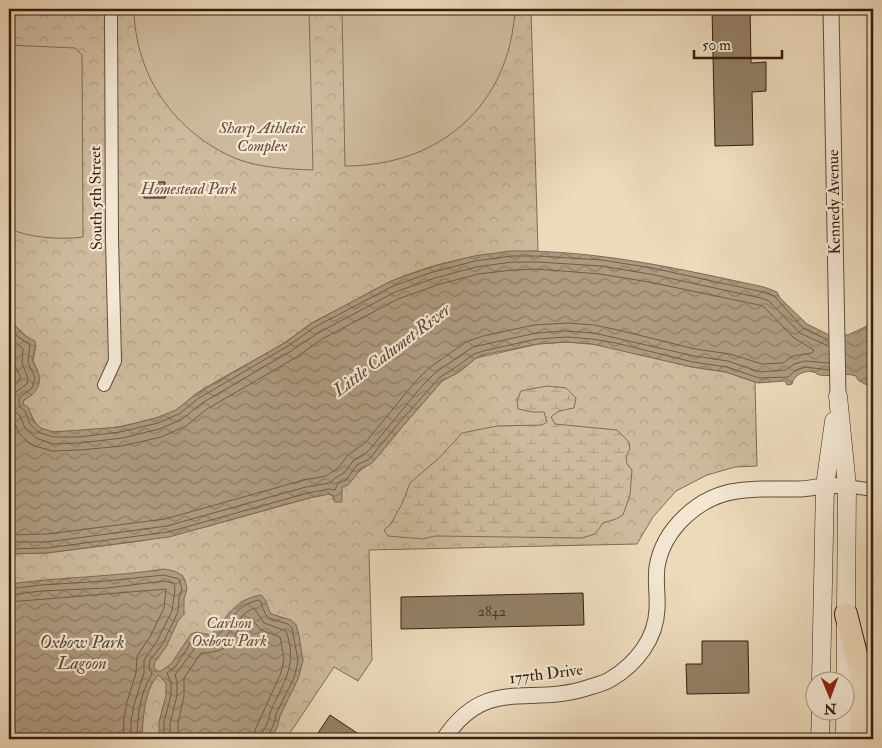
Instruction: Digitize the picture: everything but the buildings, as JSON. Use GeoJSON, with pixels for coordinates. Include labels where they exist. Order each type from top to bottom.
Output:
{"type":"FeatureCollection","features":[{"type":"Feature","properties":{"kind":"highway"},"geometry":{"type":"LineString","coordinates":[[846,614],[861,674],[861,739]]}},
{"type":"Feature","properties":{"kind":"main road","name":"Kennedy Avenue"},"geometry":{"type":"LineString","coordinates":[[821,670],[824,486],[838,396]]}},
{"type":"Feature","properties":{"kind":"main road","name":"Kennedy Avenue"},"geometry":{"type":"LineString","coordinates":[[838,396],[847,486],[845,739]]}},
{"type":"Feature","properties":{"kind":"main road"},"geometry":{"type":"LineString","coordinates":[[820,720],[820,739]]}},
{"type":"Feature","properties":{"kind":"street","name":"South 5th Street"},"geometry":{"type":"LineString","coordinates":[[104,385],[115,361],[112,238],[111,9]]}},
{"type":"Feature","properties":{"kind":"street","name":"Kennedy Avenue"},"geometry":{"type":"LineString","coordinates":[[831,9],[838,396]]}},
{"type":"Feature","properties":{"kind":"street","name":"177th Drive"},"geometry":{"type":"LineString","coordinates":[[444,739],[452,726],[476,705],[494,698],[582,690],[610,680],[632,663],[646,646],[654,629],[658,611],[657,568],[662,550],[670,534],[693,509],[714,498],[737,490],[808,489],[824,486],[847,486]]}},
{"type":"Feature","properties":{"kind":"street"},"geometry":{"type":"LineString","coordinates":[[847,486],[873,490]]}},
{"type":"Feature","properties":{"kind":"green space","name":"Homestead Park"},"geometry":{"type":"Polygon","coordinates":[[[9,9],[531,9],[538,251],[500,253],[462,259],[426,268],[390,282],[310,324],[280,345],[194,395],[177,410],[166,415],[150,420],[87,431],[51,431],[40,428],[23,404],[24,400],[31,395],[37,369],[33,361],[36,345],[15,326],[9,314],[9,9]]]}},
{"type":"Feature","properties":{"kind":"green space","name":"Sharp Athletic Complex"},"geometry":{"type":"Polygon","coordinates":[[[134,9],[309,9],[313,170],[275,168],[237,159],[215,148],[177,118],[151,79],[142,57],[136,34],[134,9]]]}},
{"type":"Feature","properties":{"kind":"green space"},"geometry":{"type":"Polygon","coordinates":[[[342,9],[515,9],[510,43],[500,74],[484,101],[464,124],[439,142],[411,155],[379,163],[345,166],[342,9]]]}},
{"type":"Feature","properties":{"kind":"green space"},"geometry":{"type":"Polygon","coordinates":[[[9,45],[75,48],[82,55],[83,237],[45,237],[25,234],[9,228],[9,45]]]}},
{"type":"Feature","properties":{"kind":"green space","name":"Carlson Oxbow Park"},"geometry":{"type":"Polygon","coordinates":[[[566,342],[615,348],[692,367],[726,372],[755,382],[757,466],[735,467],[707,475],[676,491],[653,517],[637,544],[369,550],[372,660],[358,681],[334,667],[286,739],[9,739],[9,554],[47,553],[141,541],[205,527],[309,498],[329,494],[333,496],[333,500],[342,491],[341,487],[379,455],[442,381],[459,372],[476,358],[538,344],[566,342]]]}},
{"type":"Feature","properties":{"kind":"green space"},"geometry":{"type":"Polygon","coordinates":[[[547,386],[566,388],[576,398],[574,408],[559,411],[551,417],[555,424],[617,430],[629,442],[630,449],[626,456],[627,464],[632,470],[630,495],[623,515],[603,523],[595,534],[582,538],[435,536],[423,539],[388,536],[384,530],[390,525],[402,504],[410,483],[439,458],[462,433],[497,426],[542,425],[547,422],[544,412],[518,409],[517,400],[521,391],[547,386]]]}},
{"type":"Feature","properties":{"kind":"water","name":"Little Calumet River"},"geometry":{"type":"Polygon","coordinates":[[[511,251],[607,257],[670,267],[764,287],[777,292],[780,298],[807,324],[829,335],[848,335],[867,326],[873,276],[873,398],[870,387],[858,380],[856,376],[851,375],[818,375],[815,372],[806,372],[797,376],[792,384],[787,385],[785,381],[758,383],[726,372],[692,367],[592,344],[566,342],[538,344],[476,358],[459,372],[442,381],[372,463],[361,469],[348,485],[342,487],[342,502],[335,502],[333,496],[329,494],[169,537],[47,553],[9,554],[9,314],[19,330],[35,341],[33,361],[39,376],[39,385],[32,395],[24,400],[23,404],[28,407],[34,422],[41,428],[54,432],[120,427],[156,418],[176,410],[196,394],[286,342],[312,323],[391,281],[431,267],[474,256],[511,251]]]}},
{"type":"Feature","properties":{"kind":"water","name":"Oxbow Park Lagoon"},"geometry":{"type":"Polygon","coordinates":[[[164,569],[182,575],[187,589],[184,599],[184,614],[178,621],[166,647],[155,662],[154,667],[157,671],[161,671],[171,664],[191,634],[197,632],[209,635],[217,629],[235,607],[255,596],[261,595],[263,597],[271,614],[291,620],[296,625],[303,661],[298,679],[271,739],[159,739],[159,722],[166,695],[166,683],[158,675],[147,697],[142,739],[9,739],[9,584],[164,569]]]}}]}
